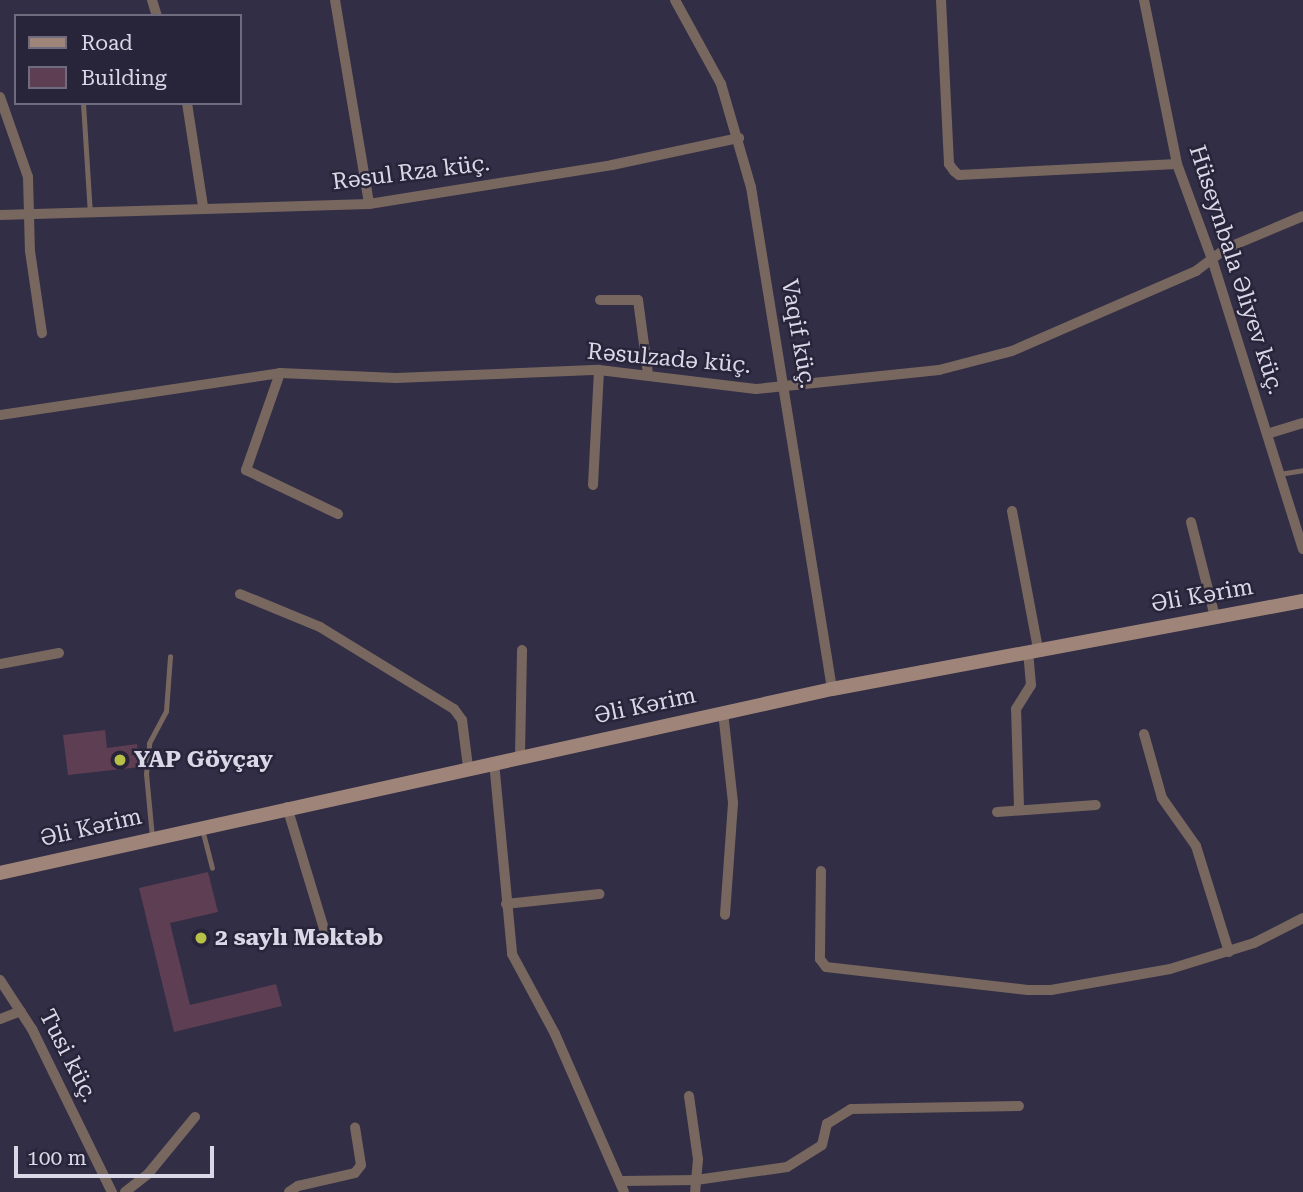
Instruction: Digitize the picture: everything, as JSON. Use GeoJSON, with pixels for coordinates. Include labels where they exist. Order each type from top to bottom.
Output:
{"type":"FeatureCollection","features":[{"type":"Feature","properties":{"kind":"main road","name":"Əli Kərim"},"geometry":{"type":"LineString","coordinates":[[0,873],[201,826],[832,689],[1303,601]]}},
{"type":"Feature","properties":{"kind":"street"},"geometry":{"type":"LineString","coordinates":[[335,0],[369,204]]}},
{"type":"Feature","properties":{"kind":"street","name":"Vaqif küç."},"geometry":{"type":"LineString","coordinates":[[675,0],[700,38],[740,138],[785,386],[832,689]]}},
{"type":"Feature","properties":{"kind":"street"},"geometry":{"type":"LineString","coordinates":[[941,0],[948,150],[954,171],[959,175],[1177,164]]}},
{"type":"Feature","properties":{"kind":"street","name":"Hüseynbala Əliyev küç."},"geometry":{"type":"LineString","coordinates":[[1144,0],[1177,164],[1212,259],[1279,474],[1301,533],[1303,549]]}},
{"type":"Feature","properties":{"kind":"street"},"geometry":{"type":"LineString","coordinates":[[0,97],[28,177],[41,333]]}},
{"type":"Feature","properties":{"kind":"street"},"geometry":{"type":"LineString","coordinates":[[187,105],[203,206]]}},
{"type":"Feature","properties":{"kind":"street","name":"Rəsul Rza küç."},"geometry":{"type":"LineString","coordinates":[[0,215],[203,206],[369,204],[612,165],[740,138]]}},
{"type":"Feature","properties":{"kind":"street","name":"Rəsulzadə küç."},"geometry":{"type":"LineString","coordinates":[[0,415],[280,373],[435,378],[599,370],[756,389],[939,370],[989,358],[1196,271],[1212,259],[1303,216]]}},
{"type":"Feature","properties":{"kind":"street"},"geometry":{"type":"LineString","coordinates":[[600,300],[638,300],[648,374]]}},
{"type":"Feature","properties":{"kind":"street"},"geometry":{"type":"LineString","coordinates":[[593,485],[599,370]]}},
{"type":"Feature","properties":{"kind":"street"},"geometry":{"type":"LineString","coordinates":[[280,373],[246,470],[338,514]]}},
{"type":"Feature","properties":{"kind":"street"},"geometry":{"type":"LineString","coordinates":[[1267,434],[1303,423]]}},
{"type":"Feature","properties":{"kind":"street"},"geometry":{"type":"LineString","coordinates":[[1012,511],[1033,650],[1031,685],[1016,709],[1019,808]]}},
{"type":"Feature","properties":{"kind":"street"},"geometry":{"type":"LineString","coordinates":[[1191,522],[1215,617]]}},
{"type":"Feature","properties":{"kind":"street"},"geometry":{"type":"LineString","coordinates":[[240,594],[320,627],[454,709],[463,720],[468,767]]}},
{"type":"Feature","properties":{"kind":"street"},"geometry":{"type":"LineString","coordinates":[[520,756],[522,650]]}},
{"type":"Feature","properties":{"kind":"street"},"geometry":{"type":"LineString","coordinates":[[0,664],[59,653]]}},
{"type":"Feature","properties":{"kind":"street"},"geometry":{"type":"LineString","coordinates":[[723,712],[733,803],[725,915]]}},
{"type":"Feature","properties":{"kind":"street"},"geometry":{"type":"LineString","coordinates":[[1144,734],[1162,798],[1196,846],[1229,952]]}},
{"type":"Feature","properties":{"kind":"street"},"geometry":{"type":"LineString","coordinates":[[494,762],[512,954],[624,1186],[751,1174],[808,1158],[822,1145],[827,1124],[851,1110],[1019,1106]]}},
{"type":"Feature","properties":{"kind":"street"},"geometry":{"type":"LineString","coordinates":[[997,812],[1019,808],[1038,811],[1096,805]]}},
{"type":"Feature","properties":{"kind":"street"},"geometry":{"type":"LineString","coordinates":[[287,807],[325,932]]}},
{"type":"Feature","properties":{"kind":"street"},"geometry":{"type":"LineString","coordinates":[[821,871],[820,959],[826,967],[1051,990],[1170,969],[1229,952],[1303,918]]}},
{"type":"Feature","properties":{"kind":"street"},"geometry":{"type":"LineString","coordinates":[[506,904],[599,894]]}},
{"type":"Feature","properties":{"kind":"street","name":"Tusi küç."},"geometry":{"type":"LineString","coordinates":[[0,980],[20,1011],[112,1192]]}},
{"type":"Feature","properties":{"kind":"street"},"geometry":{"type":"LineString","coordinates":[[0,1019],[20,1011]]}},
{"type":"Feature","properties":{"kind":"street"},"geometry":{"type":"LineString","coordinates":[[689,1096],[695,1192]]}},
{"type":"Feature","properties":{"kind":"street"},"geometry":{"type":"LineString","coordinates":[[125,1192],[149,1174],[195,1117]]}},
{"type":"Feature","properties":{"kind":"street"},"geometry":{"type":"LineString","coordinates":[[289,1192],[298,1186],[355,1173],[360,1165],[355,1127]]}},
{"type":"Feature","properties":{"kind":"lane"},"geometry":{"type":"LineString","coordinates":[[83,105],[90,213]]}},
{"type":"Feature","properties":{"kind":"lane"},"geometry":{"type":"LineString","coordinates":[[1279,474],[1303,470]]}},
{"type":"Feature","properties":{"kind":"lane"},"geometry":{"type":"LineString","coordinates":[[152,837],[146,774],[149,743],[166,711],[170,656]]}},
{"type":"Feature","properties":{"kind":"lane"},"geometry":{"type":"LineString","coordinates":[[201,826],[212,868]]}},
{"type":"Feature","properties":{"kind":"building"},"geometry":{"type":"Polygon","coordinates":[[[105,730],[107,748],[137,744],[140,767],[68,775],[63,735],[105,730]]]}},
{"type":"Feature","properties":{"kind":"building"},"geometry":{"type":"Polygon","coordinates":[[[208,872],[218,912],[170,923],[190,1005],[276,984],[282,1006],[174,1032],[139,888],[208,872]]]}},
{"type":"Feature","properties":{"kind":"place","name":"YAP Göyçay"},"geometry":{"type":"Point","coordinates":[120,760]}},
{"type":"Feature","properties":{"kind":"place","name":"2 saylı Məktəb"},"geometry":{"type":"Point","coordinates":[201,938]}}]}
